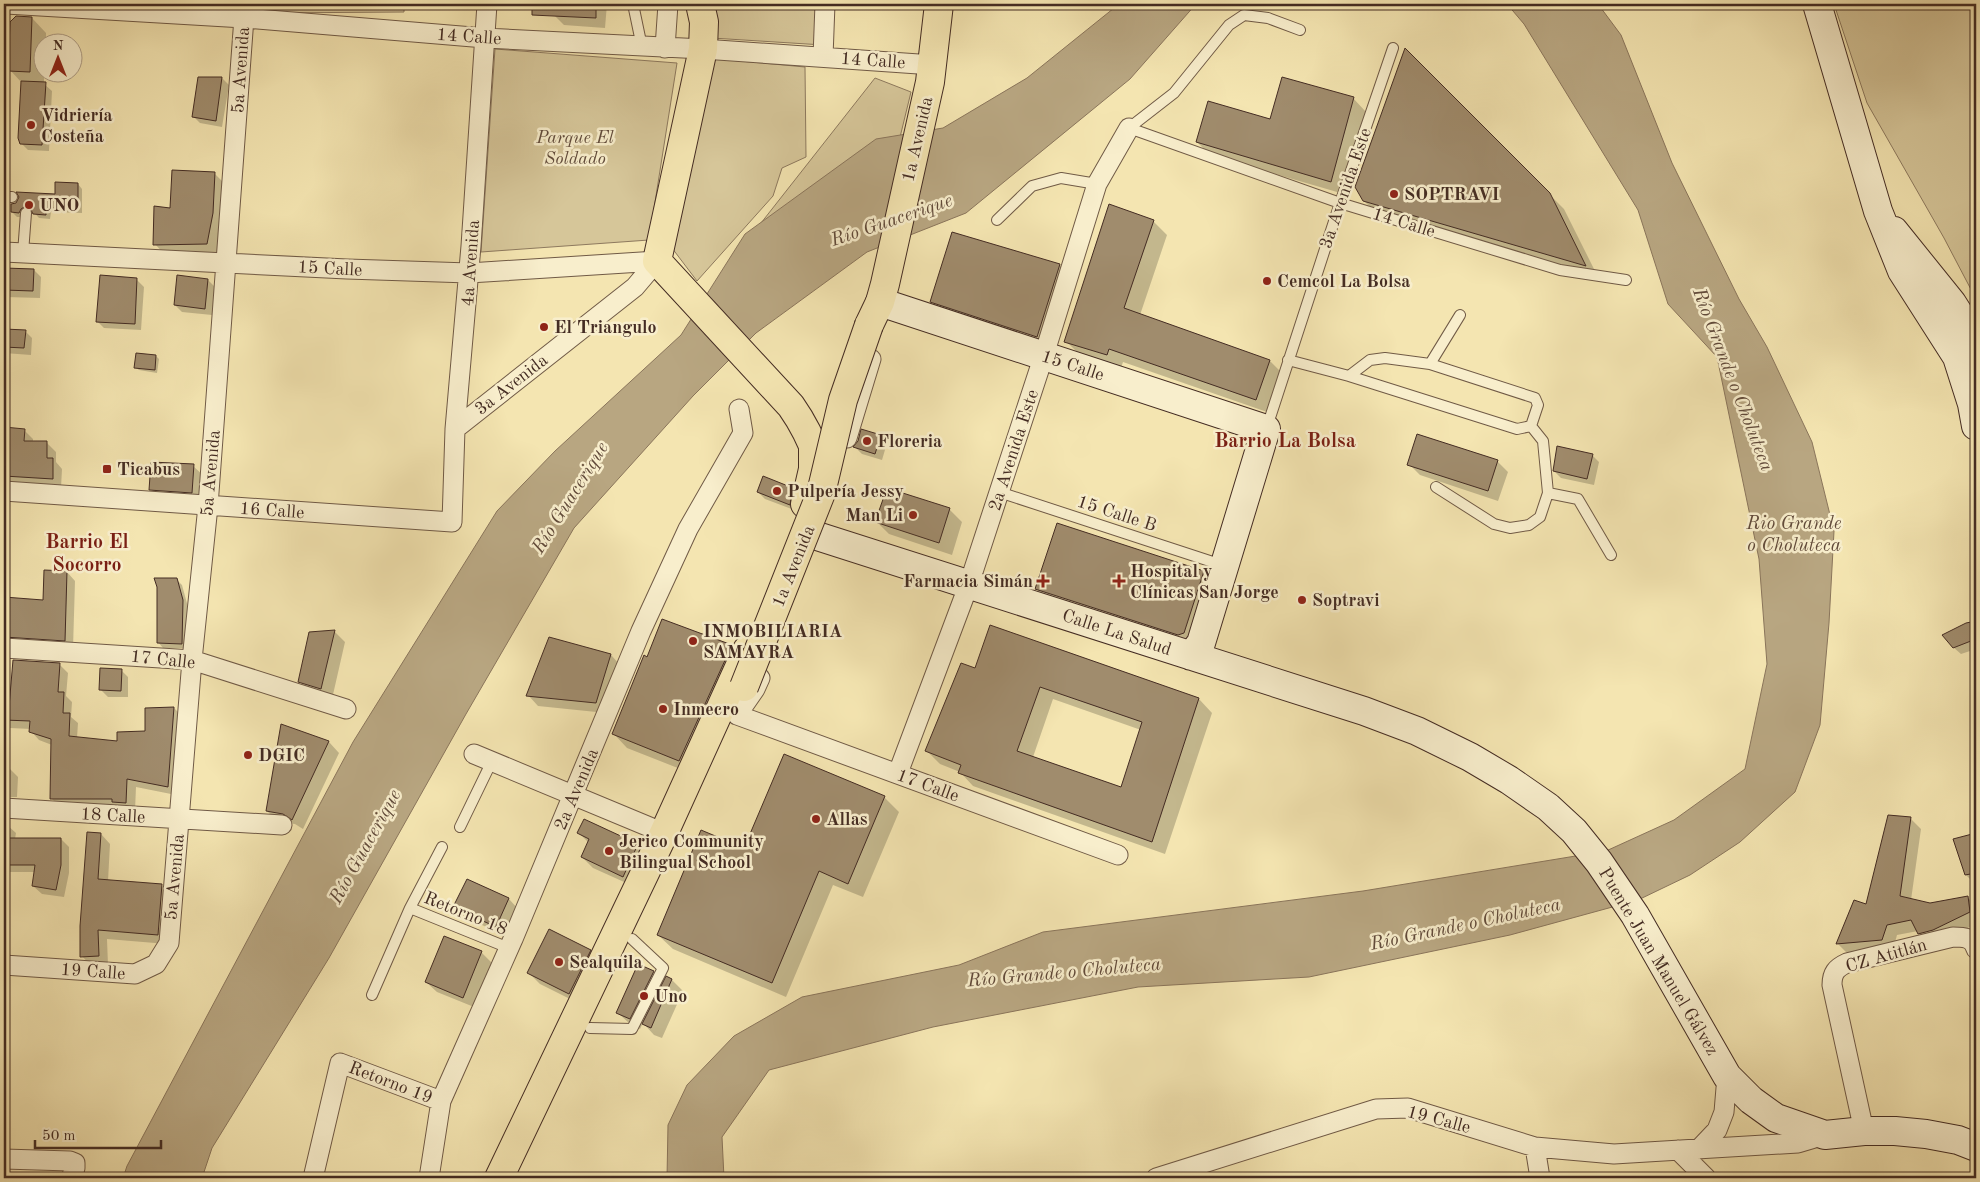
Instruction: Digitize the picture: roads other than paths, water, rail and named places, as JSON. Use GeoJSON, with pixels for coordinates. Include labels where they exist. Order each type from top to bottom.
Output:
{"type":"FeatureCollection","features":[{"type":"Feature","properties":{"kind":"main road","name":"3a Avenida"},"geometry":{"type":"LineString","coordinates":[[665,270],[703,49],[704,22],[700,4]]}},
{"type":"Feature","properties":{"kind":"main road","name":"1a Avenida"},"geometry":{"type":"LineString","coordinates":[[520,1178],[737,715],[744,687],[821,494],[843,400],[878,303],[932,73],[939,4]]}},
{"type":"Feature","properties":{"kind":"main road"},"geometry":{"type":"LineString","coordinates":[[1817,4],[1878,211],[1902,271],[1958,357],[1972,404],[1976,426]]}},
{"type":"Feature","properties":{"kind":"main road"},"geometry":{"type":"LineString","coordinates":[[1878,211],[1952,303],[1976,341]]}},
{"type":"Feature","properties":{"kind":"main road"},"geometry":{"type":"LineString","coordinates":[[1918,260],[1936,300],[1969,359],[1976,378]]}},
{"type":"Feature","properties":{"kind":"main road"},"geometry":{"type":"LineString","coordinates":[[665,270],[791,406],[800,419],[813,444],[821,468],[821,479],[810,520],[810,528],[816,536]]}},
{"type":"Feature","properties":{"kind":"main road","name":"15 Calle"},"geometry":{"type":"LineString","coordinates":[[878,303],[1044,355],[1266,429]]}},
{"type":"Feature","properties":{"kind":"main road","name":"3a Avenida Este"},"geometry":{"type":"LineString","coordinates":[[1199,653],[1266,429]]}},
{"type":"Feature","properties":{"kind":"main road"},"geometry":{"type":"LineString","coordinates":[[499,1178],[664,833],[767,604],[803,514],[813,469],[813,444]]}},
{"type":"Feature","properties":{"kind":"main road","name":"Calle La Salud"},"geometry":{"type":"LineString","coordinates":[[816,536],[1199,653],[1417,731]]}},
{"type":"Feature","properties":{"kind":"main road","name":"Puente Juan Manuel Gálvez"},"geometry":{"type":"LineString","coordinates":[[1417,731],[1470,757],[1508,780],[1548,807],[1574,831],[1599,862],[1634,915],[1722,1068]]}},
{"type":"Feature","properties":{"kind":"main road"},"geometry":{"type":"LineString","coordinates":[[1722,1068],[1751,1100],[1776,1118],[1825,1135],[1864,1131],[1926,1134],[1958,1140],[1976,1147]]}},
{"type":"Feature","properties":{"kind":"street","name":"14 Calle"},"geometry":{"type":"LineString","coordinates":[[6,4],[245,11],[484,38],[822,57],[932,73]]}},
{"type":"Feature","properties":{"kind":"street","name":"4a Avenida"},"geometry":{"type":"LineString","coordinates":[[452,522],[455,429],[469,273],[487,4]]}},
{"type":"Feature","properties":{"kind":"street"},"geometry":{"type":"LineString","coordinates":[[822,57],[825,4]]}},
{"type":"Feature","properties":{"kind":"street"},"geometry":{"type":"LineString","coordinates":[[664,6],[665,48]]}},
{"type":"Feature","properties":{"kind":"street","name":"5a Avenida"},"geometry":{"type":"LineString","coordinates":[[169,942],[192,660],[208,506],[245,11]]}},
{"type":"Feature","properties":{"kind":"street","name":"2a Avenida Este"},"geometry":{"type":"LineString","coordinates":[[898,773],[969,584],[1044,355],[1097,184],[1129,128]]}},
{"type":"Feature","properties":{"kind":"street","name":"15 Calle"},"geometry":{"type":"LineString","coordinates":[[4,252],[346,269],[469,273],[665,270]]}},
{"type":"Feature","properties":{"kind":"street","name":"3a Avenida"},"geometry":{"type":"LineString","coordinates":[[455,429],[635,287],[665,270]]}},
{"type":"Feature","properties":{"kind":"street","name":"1a Avenida"},"geometry":{"type":"LineString","coordinates":[[737,715],[755,689],[816,536],[880,329],[878,303]]}},
{"type":"Feature","properties":{"kind":"street","name":"2a Avenida"},"geometry":{"type":"LineString","coordinates":[[429,1178],[441,1101],[509,948],[641,631],[688,529],[743,433],[739,408]]}},
{"type":"Feature","properties":{"kind":"street","name":"16 Calle"},"geometry":{"type":"LineString","coordinates":[[4,491],[452,522]]}},
{"type":"Feature","properties":{"kind":"street","name":"17 Calle"},"geometry":{"type":"LineString","coordinates":[[4,648],[192,660],[346,709]]}},
{"type":"Feature","properties":{"kind":"street","name":"17 Calle"},"geometry":{"type":"LineString","coordinates":[[737,715],[1118,855]]}},
{"type":"Feature","properties":{"kind":"street"},"geometry":{"type":"LineString","coordinates":[[474,754],[664,833]]}},
{"type":"Feature","properties":{"kind":"street","name":"18 Calle"},"geometry":{"type":"LineString","coordinates":[[4,808],[282,825]]}},
{"type":"Feature","properties":{"kind":"street","name":"CZ Atitlán"},"geometry":{"type":"LineString","coordinates":[[1864,1131],[1832,985],[1832,976],[1838,968],[1847,963],[1952,937],[1966,937],[1975,945],[1976,949]]}},
{"type":"Feature","properties":{"kind":"street","name":"19 Calle"},"geometry":{"type":"LineString","coordinates":[[4,965],[135,974],[156,964],[169,942]]}},
{"type":"Feature","properties":{"kind":"street","name":"Retorno 19"},"geometry":{"type":"LineString","coordinates":[[313,1178],[340,1063],[441,1101]]}},
{"type":"Feature","properties":{"kind":"street"},"geometry":{"type":"LineString","coordinates":[[1699,1149],[1717,1130],[1724,1112],[1722,1068]]}},
{"type":"Feature","properties":{"kind":"street","name":"19 Calle"},"geometry":{"type":"LineString","coordinates":[[1156,1178],[1186,1174],[1376,1109],[1408,1108],[1535,1147],[1614,1154],[1798,1143],[1825,1135]]}},
{"type":"Feature","properties":{"kind":"street"},"geometry":{"type":"LineString","coordinates":[[1535,1147],[1540,1178]]}},
{"type":"Feature","properties":{"kind":"street"},"geometry":{"type":"LineString","coordinates":[[1678,1150],[1706,1178]]}},
{"type":"Feature","properties":{"kind":"street"},"geometry":{"type":"LineString","coordinates":[[4,1159],[73,1170]]}},
{"type":"Feature","properties":{"kind":"lane"},"geometry":{"type":"LineString","coordinates":[[633,4],[642,47]]}},
{"type":"Feature","properties":{"kind":"lane"},"geometry":{"type":"LineString","coordinates":[[1129,128],[1174,93],[1229,25],[1244,15],[1268,18],[1300,30]]}},
{"type":"Feature","properties":{"kind":"lane","name":"3a Avenida Este"},"geometry":{"type":"LineString","coordinates":[[1266,429],[1340,202],[1393,48]]}},
{"type":"Feature","properties":{"kind":"lane","name":"14 Calle"},"geometry":{"type":"LineString","coordinates":[[1129,128],[1340,202],[1560,270],[1626,280]]}},
{"type":"Feature","properties":{"kind":"lane"},"geometry":{"type":"LineString","coordinates":[[997,220],[1032,186],[1061,178],[1097,184]]}},
{"type":"Feature","properties":{"kind":"lane"},"geometry":{"type":"LineString","coordinates":[[23,253],[26,213]]}},
{"type":"Feature","properties":{"kind":"lane"},"geometry":{"type":"LineString","coordinates":[[1430,364],[1460,316]]}},
{"type":"Feature","properties":{"kind":"lane"},"geometry":{"type":"LineString","coordinates":[[1350,376],[1370,360],[1385,358],[1430,364],[1535,398],[1538,405],[1531,426]]}},
{"type":"Feature","properties":{"kind":"lane"},"geometry":{"type":"LineString","coordinates":[[1288,360],[1350,376],[1517,429],[1531,426]]}},
{"type":"Feature","properties":{"kind":"lane"},"geometry":{"type":"LineString","coordinates":[[1436,487],[1494,524],[1510,528],[1529,525],[1540,517],[1548,493],[1543,441],[1531,426]]}},
{"type":"Feature","properties":{"kind":"lane","name":"15 Calle B"},"geometry":{"type":"LineString","coordinates":[[999,492],[1226,566]]}},
{"type":"Feature","properties":{"kind":"lane"},"geometry":{"type":"LineString","coordinates":[[1548,493],[1578,499],[1610,555]]}},
{"type":"Feature","properties":{"kind":"lane"},"geometry":{"type":"LineString","coordinates":[[460,827],[492,762]]}},
{"type":"Feature","properties":{"kind":"lane"},"geometry":{"type":"LineString","coordinates":[[372,995],[410,908],[442,847]]}},
{"type":"Feature","properties":{"kind":"lane","name":"Retorno 18"},"geometry":{"type":"LineString","coordinates":[[410,908],[509,948]]}},
{"type":"Feature","properties":{"kind":"lane"},"geometry":{"type":"LineString","coordinates":[[590,1028],[632,1029],[664,968],[632,939]]}},
{"type":"Feature","properties":{"kind":"water","name":"Río Guacerique"},"geometry":{"type":"Polygon","coordinates":[[[1119,4],[1196,4],[1130,79],[966,213],[867,252],[756,333],[693,396],[574,528],[466,714],[329,958],[212,1148],[202,1178],[123,1178],[127,1166],[353,742],[497,511],[555,451],[681,335],[745,234],[876,139],[943,128],[1027,78],[1119,4]]]}},
{"type":"Feature","properties":{"kind":"water"},"geometry":{"type":"Polygon","coordinates":[[[1507,4],[1598,4],[1621,35],[1672,163],[1739,299],[1767,347],[1812,442],[1834,531],[1829,623],[1820,725],[1795,792],[1740,842],[1690,875],[1638,900],[1510,935],[1309,977],[1138,987],[933,1027],[769,1070],[722,1137],[724,1178],[667,1178],[668,1125],[687,1085],[734,1036],[802,997],[959,965],[1043,932],[1363,891],[1606,851],[1674,820],[1745,769],[1767,664],[1759,559],[1717,357],[1668,304],[1638,210],[1524,24],[1507,4]]]}},
{"type":"Feature","properties":{"kind":"place","name":"Vidriería Costeña"},"geometry":{"type":"Point","coordinates":[31,125]}},
{"type":"Feature","properties":{"kind":"place","name":"SOPTRAVI"},"geometry":{"type":"Point","coordinates":[1394,194]}},
{"type":"Feature","properties":{"kind":"place","name":"UNO"},"geometry":{"type":"Point","coordinates":[29,205]}},
{"type":"Feature","properties":{"kind":"place","name":"Cemcol La Bolsa"},"geometry":{"type":"Point","coordinates":[1267,281]}},
{"type":"Feature","properties":{"kind":"place","name":"El Triangulo"},"geometry":{"type":"Point","coordinates":[544,327]}},
{"type":"Feature","properties":{"kind":"place","name":"Floreria"},"geometry":{"type":"Point","coordinates":[867,441]}},
{"type":"Feature","properties":{"kind":"place","name":"Ticabus"},"geometry":{"type":"Point","coordinates":[107,469]}},
{"type":"Feature","properties":{"kind":"place","name":"Pulpería Jessy"},"geometry":{"type":"Point","coordinates":[777,491]}},
{"type":"Feature","properties":{"kind":"place","name":"Man Li"},"geometry":{"type":"Point","coordinates":[913,515]}},
{"type":"Feature","properties":{"kind":"place","name":"Farmacia Simán"},"geometry":{"type":"Point","coordinates":[1043,581]}},
{"type":"Feature","properties":{"kind":"place","name":"Hospital y Clínicas San Jorge"},"geometry":{"type":"Point","coordinates":[1119,581]}},
{"type":"Feature","properties":{"kind":"place","name":"Soptravi"},"geometry":{"type":"Point","coordinates":[1302,600]}},
{"type":"Feature","properties":{"kind":"place","name":"INMOBILIARIA SAMAYRA"},"geometry":{"type":"Point","coordinates":[693,641]}},
{"type":"Feature","properties":{"kind":"place","name":"Inmecro"},"geometry":{"type":"Point","coordinates":[663,709]}},
{"type":"Feature","properties":{"kind":"place","name":"DGIC"},"geometry":{"type":"Point","coordinates":[248,755]}},
{"type":"Feature","properties":{"kind":"place","name":"Allas"},"geometry":{"type":"Point","coordinates":[816,819]}},
{"type":"Feature","properties":{"kind":"place","name":"Jerico Community Bilingual School"},"geometry":{"type":"Point","coordinates":[609,851]}},
{"type":"Feature","properties":{"kind":"place","name":"Sealquila"},"geometry":{"type":"Point","coordinates":[559,962]}},
{"type":"Feature","properties":{"kind":"place","name":"Uno"},"geometry":{"type":"Point","coordinates":[644,996]}},
{"type":"Feature","properties":{"kind":"district","name":"Barrio La Bolsa"},"geometry":{"type":"Point","coordinates":[1285,440]}},
{"type":"Feature","properties":{"kind":"district","name":"Barrio El Socorro"},"geometry":{"type":"Point","coordinates":[87,552]}},
{"type":"Feature","properties":{"kind":"park label","name":"Parque El Soldado"},"geometry":{"type":"Point","coordinates":[575,147]}},
{"type":"Feature","properties":{"kind":"water label","name":"Río Grande o Choluteca"},"geometry":{"type":"Point","coordinates":[1734,379]}},
{"type":"Feature","properties":{"kind":"water label","name":"Rio Grande o Choluteca"},"geometry":{"type":"Point","coordinates":[1794,533]}},
{"type":"Feature","properties":{"kind":"water label","name":"Río Grande o Choluteca"},"geometry":{"type":"Point","coordinates":[1465,923]}},
{"type":"Feature","properties":{"kind":"water label","name":"Río Grande o Choluteca"},"geometry":{"type":"Point","coordinates":[1064,971]}}]}
